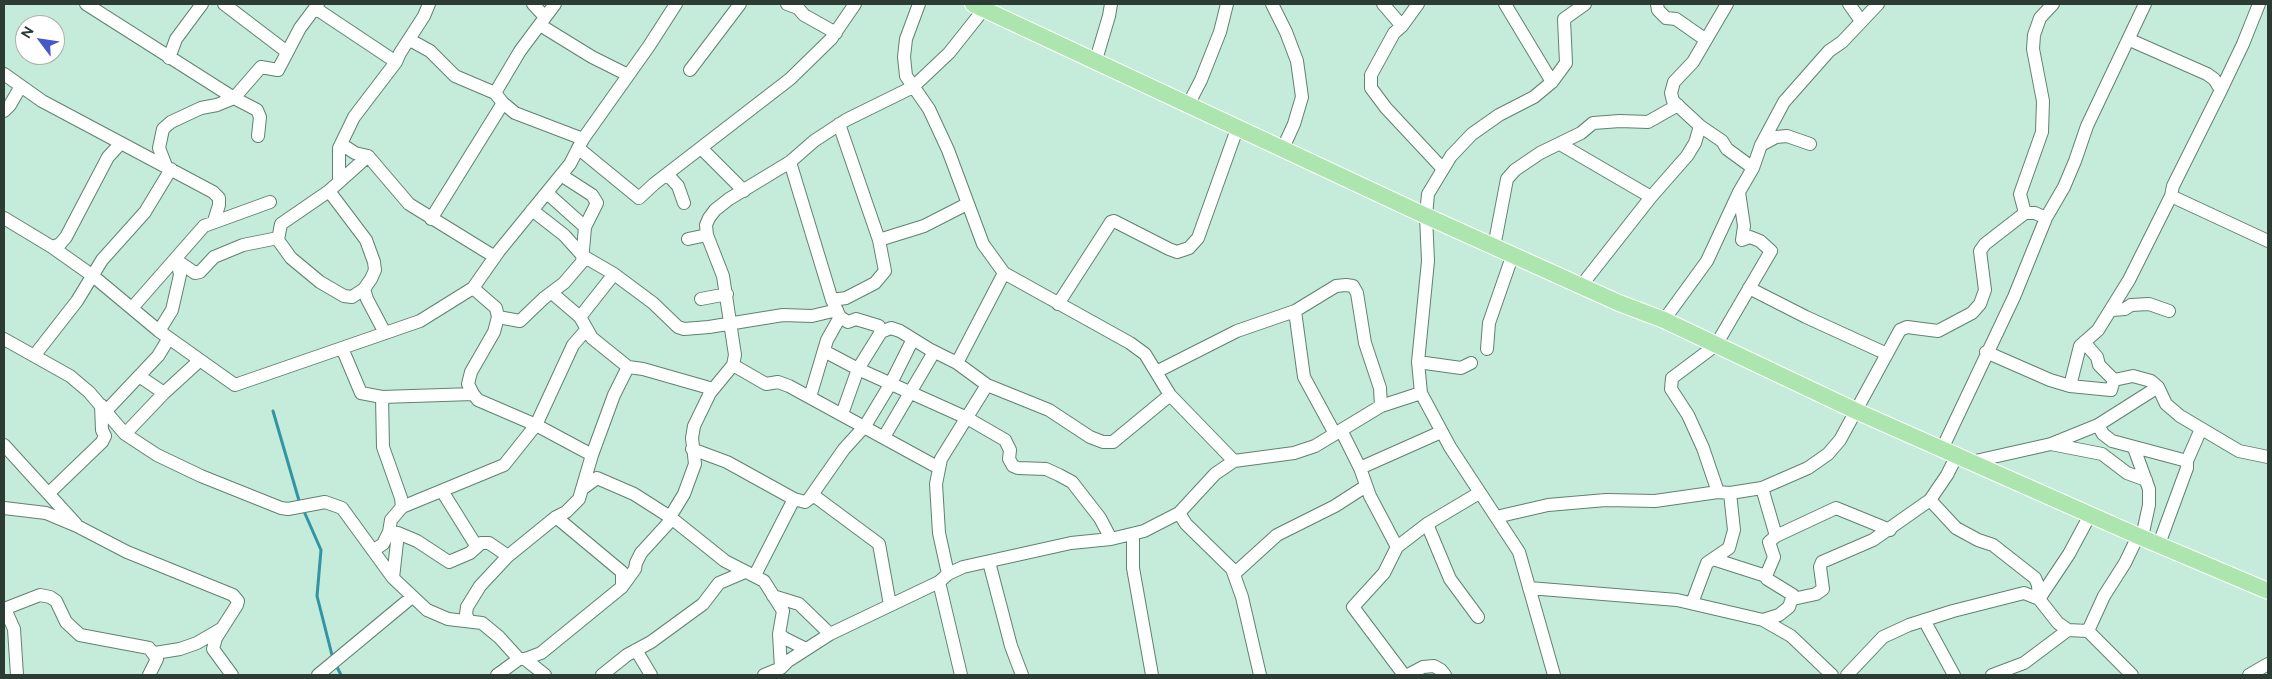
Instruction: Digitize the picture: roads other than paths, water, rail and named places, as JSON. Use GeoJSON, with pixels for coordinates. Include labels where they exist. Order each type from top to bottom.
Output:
{"type":"FeatureCollection","features":[{"type":"Feature","properties":{"kind":"main road"},"geometry":{"type":"LineString","coordinates":[[981,5],[1096,63],[1237,129],[1283,148],[1426,216],[1619,303],[1664,320],[1856,411],[2140,537],[2268,591]]}},
{"type":"Feature","properties":{"kind":"street"},"geometry":{"type":"LineString","coordinates":[[86,4],[169,58],[257,110],[260,117],[258,136]]}},
{"type":"Feature","properties":{"kind":"street"},"geometry":{"type":"LineString","coordinates":[[169,58],[176,39],[202,4]]}},
{"type":"Feature","properties":{"kind":"street"},"geometry":{"type":"LineString","coordinates":[[224,4],[287,52]]}},
{"type":"Feature","properties":{"kind":"street"},"geometry":{"type":"LineString","coordinates":[[339,180],[339,148],[354,117],[396,62],[424,16],[429,4]]}},
{"type":"Feature","properties":{"kind":"street"},"geometry":{"type":"LineString","coordinates":[[533,4],[542,21],[592,57],[628,75]]}},
{"type":"Feature","properties":{"kind":"street"},"geometry":{"type":"LineString","coordinates":[[495,93],[520,51],[555,4]]}},
{"type":"Feature","properties":{"kind":"street"},"geometry":{"type":"LineString","coordinates":[[4,218],[52,247],[93,276],[164,335],[235,385],[420,321],[473,288],[495,257],[561,175],[676,4]]}},
{"type":"Feature","properties":{"kind":"street"},"geometry":{"type":"LineString","coordinates":[[690,70],[740,4]]}},
{"type":"Feature","properties":{"kind":"street"},"geometry":{"type":"LineString","coordinates":[[787,4],[798,8],[804,15],[836,33]]}},
{"type":"Feature","properties":{"kind":"street"},"geometry":{"type":"LineString","coordinates":[[410,40],[430,51],[455,76],[495,93],[515,113],[581,144],[640,198],[790,79],[836,33],[855,4]]}},
{"type":"Feature","properties":{"kind":"street"},"geometry":{"type":"LineString","coordinates":[[919,4],[906,39],[904,57],[906,76],[928,109],[948,150],[983,244],[1004,273],[1130,343],[1145,354],[1170,394],[1234,461]]}},
{"type":"Feature","properties":{"kind":"street"},"geometry":{"type":"LineString","coordinates":[[1096,63],[1109,16],[1110,4]]}},
{"type":"Feature","properties":{"kind":"street"},"geometry":{"type":"LineString","coordinates":[[1188,105],[1201,80],[1220,32],[1227,4]]}},
{"type":"Feature","properties":{"kind":"street"},"geometry":{"type":"LineString","coordinates":[[1272,4],[1286,32],[1296,61],[1302,97],[1294,124],[1283,148]]}},
{"type":"Feature","properties":{"kind":"street"},"geometry":{"type":"LineString","coordinates":[[1383,4],[1402,26]]}},
{"type":"Feature","properties":{"kind":"street"},"geometry":{"type":"LineString","coordinates":[[1418,4],[1402,26],[1394,33],[1371,75],[1372,88],[1386,108],[1442,168]]}},
{"type":"Feature","properties":{"kind":"street"},"geometry":{"type":"LineString","coordinates":[[1505,4],[1552,82]]}},
{"type":"Feature","properties":{"kind":"street"},"geometry":{"type":"LineString","coordinates":[[1554,675],[1519,552],[1479,493],[1420,393],[1418,362],[1428,261],[1426,216],[1428,194],[1442,168],[1472,134],[1499,116],[1534,98],[1552,82],[1566,63],[1564,19],[1585,4]]}},
{"type":"Feature","properties":{"kind":"street"},"geometry":{"type":"LineString","coordinates":[[1657,4],[1658,10],[1666,18],[1676,19],[1706,40]]}},
{"type":"Feature","properties":{"kind":"street"},"geometry":{"type":"LineString","coordinates":[[1727,4],[1693,62],[1674,82],[1671,93],[1673,101],[1700,126],[1722,141],[1727,149],[1754,168]]}},
{"type":"Feature","properties":{"kind":"street"},"geometry":{"type":"LineString","coordinates":[[1848,4],[1861,21]]}},
{"type":"Feature","properties":{"kind":"street"},"geometry":{"type":"LineString","coordinates":[[1664,320],[1706,261],[1739,192],[1754,168],[1761,145],[1784,102],[1829,51],[1842,42],[1878,4]]}},
{"type":"Feature","properties":{"kind":"street"},"geometry":{"type":"LineString","coordinates":[[2024,213],[2020,194],[2042,132],[2042,101],[2033,49],[2034,35],[2040,18],[2053,4]]}},
{"type":"Feature","properties":{"kind":"street"},"geometry":{"type":"LineString","coordinates":[[1942,449],[1986,352],[2014,297],[2046,218],[2064,187],[2087,126],[2130,40],[2145,4]]}},
{"type":"Feature","properties":{"kind":"street"},"geometry":{"type":"LineString","coordinates":[[2070,386],[2080,346],[2098,330],[2112,310],[2171,196],[2173,186],[2244,44],[2260,4]]}},
{"type":"Feature","properties":{"kind":"street"},"geometry":{"type":"LineString","coordinates":[[497,675],[522,659],[541,654],[622,587],[635,569],[642,553],[671,518],[684,494],[694,464],[692,438],[694,426],[713,389],[733,364],[735,355],[723,276],[707,235],[706,225],[715,210],[790,162],[814,141],[839,124],[912,87],[949,53],[981,5]]}},
{"type":"Feature","properties":{"kind":"street"},"geometry":{"type":"LineString","coordinates":[[168,168],[159,148],[163,130],[171,122],[201,108],[217,105],[234,98],[261,67],[278,70],[287,52],[317,6],[396,62]]}},
{"type":"Feature","properties":{"kind":"street"},"geometry":{"type":"LineString","coordinates":[[2130,40],[2207,74],[2214,79],[2221,90]]}},
{"type":"Feature","properties":{"kind":"street"},"geometry":{"type":"LineString","coordinates":[[4,74],[42,101],[213,192],[219,198],[214,221]]}},
{"type":"Feature","properties":{"kind":"street"},"geometry":{"type":"LineString","coordinates":[[4,111],[10,105],[21,86]]}},
{"type":"Feature","properties":{"kind":"street"},"geometry":{"type":"LineString","coordinates":[[431,219],[504,103]]}},
{"type":"Feature","properties":{"kind":"street"},"geometry":{"type":"LineString","coordinates":[[1494,246],[1507,179],[1515,170],[1540,153],[1560,144],[1593,123],[1620,121],[1648,122],[1678,105]]}},
{"type":"Feature","properties":{"kind":"street"},"geometry":{"type":"LineString","coordinates":[[810,397],[836,309],[846,298],[875,283],[885,271],[879,240],[839,124]]}},
{"type":"Feature","properties":{"kind":"street"},"geometry":{"type":"LineString","coordinates":[[1581,286],[1651,197],[1687,156],[1695,142],[1700,126]]}},
{"type":"Feature","properties":{"kind":"street"},"geometry":{"type":"LineString","coordinates":[[1058,304],[1111,222],[1114,221],[1169,249],[1178,252],[1189,248],[1198,238],[1237,129]]}},
{"type":"Feature","properties":{"kind":"street"},"geometry":{"type":"LineString","coordinates":[[1761,145],[1776,137],[1787,136],[1810,144]]}},
{"type":"Feature","properties":{"kind":"street"},"geometry":{"type":"LineString","coordinates":[[52,247],[60,244],[66,236],[108,157],[121,142]]}},
{"type":"Feature","properties":{"kind":"street"},"geometry":{"type":"LineString","coordinates":[[341,144],[355,153],[368,156],[409,204],[495,257]]}},
{"type":"Feature","properties":{"kind":"street"},"geometry":{"type":"LineString","coordinates":[[1560,144],[1651,197]]}},
{"type":"Feature","properties":{"kind":"street"},"geometry":{"type":"LineString","coordinates":[[702,148],[744,191]]}},
{"type":"Feature","properties":{"kind":"street"},"geometry":{"type":"LineString","coordinates":[[329,190],[366,240],[374,262],[375,270],[364,289],[352,297],[344,296],[326,285],[291,258],[278,238],[281,224],[329,190],[368,156]]}},
{"type":"Feature","properties":{"kind":"street"},"geometry":{"type":"LineString","coordinates":[[790,162],[836,309],[848,322],[856,319],[879,326],[881,332]]}},
{"type":"Feature","properties":{"kind":"street"},"geometry":{"type":"LineString","coordinates":[[34,356],[77,301],[102,260],[146,212],[168,168]]}},
{"type":"Feature","properties":{"kind":"street"},"geometry":{"type":"LineString","coordinates":[[498,318],[520,321],[544,298],[552,293],[582,262],[582,244],[585,227],[597,203],[592,194],[561,175]]}},
{"type":"Feature","properties":{"kind":"street"},"geometry":{"type":"LineString","coordinates":[[668,175],[678,186],[684,203]]}},
{"type":"Feature","properties":{"kind":"street"},"geometry":{"type":"LineString","coordinates":[[1692,603],[1704,569],[1713,558],[1729,548],[1734,530],[1724,492],[1688,416],[1670,389],[1672,378],[1716,345],[1771,251],[1760,241],[1750,236],[1742,240],[1744,226],[1739,192]]}},
{"type":"Feature","properties":{"kind":"street"},"geometry":{"type":"LineString","coordinates":[[546,193],[585,227]]}},
{"type":"Feature","properties":{"kind":"street"},"geometry":{"type":"LineString","coordinates":[[2171,196],[2268,241]]}},
{"type":"Feature","properties":{"kind":"street"},"geometry":{"type":"LineString","coordinates":[[132,308],[178,259],[204,226],[270,202]]}},
{"type":"Feature","properties":{"kind":"street"},"geometry":{"type":"LineString","coordinates":[[879,240],[924,226],[967,204]]}},
{"type":"Feature","properties":{"kind":"street"},"geometry":{"type":"LineString","coordinates":[[532,210],[564,235],[583,256],[614,274],[653,303],[678,327],[684,329],[783,315],[812,316],[836,309]]}},
{"type":"Feature","properties":{"kind":"street"},"geometry":{"type":"LineString","coordinates":[[1496,517],[1548,505],[1606,500],[1655,502],[1762,488],[1808,468],[1828,454],[1840,440],[1900,330],[1907,327],[1938,331],[1972,314],[1980,304],[1985,290],[1980,250],[2024,213],[2035,213],[2046,218]]}},
{"type":"Feature","properties":{"kind":"street"},"geometry":{"type":"LineString","coordinates":[[688,239],[707,235]]}},
{"type":"Feature","properties":{"kind":"street"},"geometry":{"type":"LineString","coordinates":[[178,259],[195,273],[200,272],[214,257],[243,245],[278,238]]}},
{"type":"Feature","properties":{"kind":"street"},"geometry":{"type":"LineString","coordinates":[[1487,349],[1489,323],[1512,254]]}},
{"type":"Feature","properties":{"kind":"street"},"geometry":{"type":"LineString","coordinates":[[49,493],[102,442],[104,436],[102,430],[103,408],[158,356],[180,275],[178,259]]}},
{"type":"Feature","properties":{"kind":"street"},"geometry":{"type":"LineString","coordinates":[[957,363],[1004,273]]}},
{"type":"Feature","properties":{"kind":"street"},"geometry":{"type":"LineString","coordinates":[[580,317],[614,274]]}},
{"type":"Feature","properties":{"kind":"street"},"geometry":{"type":"LineString","coordinates":[[1156,372],[1236,331],[1295,311],[1336,286],[1353,286],[1357,293],[1365,343],[1380,388],[1381,406]]}},
{"type":"Feature","properties":{"kind":"street"},"geometry":{"type":"LineString","coordinates":[[473,288],[496,308],[498,318],[494,332],[471,372],[468,384],[473,394],[478,400],[536,425],[592,456]]}},
{"type":"Feature","properties":{"kind":"street"},"geometry":{"type":"LineString","coordinates":[[1749,288],[1886,354]]}},
{"type":"Feature","properties":{"kind":"street"},"geometry":{"type":"LineString","coordinates":[[364,289],[367,299],[385,333]]}},
{"type":"Feature","properties":{"kind":"street"},"geometry":{"type":"LineString","coordinates":[[552,293],[580,317],[592,338],[628,367],[643,369],[713,389]]}},
{"type":"Feature","properties":{"kind":"street"},"geometry":{"type":"LineString","coordinates":[[701,299],[727,294]]}},
{"type":"Feature","properties":{"kind":"street"},"geometry":{"type":"LineString","coordinates":[[2112,310],[2125,309],[2132,304],[2149,304],[2169,311]]}},
{"type":"Feature","properties":{"kind":"street"},"geometry":{"type":"LineString","coordinates":[[1295,311],[1304,377],[1360,468],[1366,486],[1397,547]]}},
{"type":"Feature","properties":{"kind":"street"},"geometry":{"type":"LineString","coordinates":[[842,414],[858,369],[881,332],[891,328],[900,331],[934,352],[957,363],[987,386],[1049,410],[1090,438],[1103,442],[1113,442],[1170,394]]}},
{"type":"Feature","properties":{"kind":"street"},"geometry":{"type":"LineString","coordinates":[[393,578],[394,532],[391,520],[402,507],[504,464],[536,425],[573,345],[587,329]]}},
{"type":"Feature","properties":{"kind":"street"},"geometry":{"type":"LineString","coordinates":[[4,339],[70,376],[90,392],[123,431],[157,455],[267,504],[288,509],[325,502],[342,508],[393,578],[427,610],[448,619],[482,623],[499,636],[522,659],[545,675]]}},
{"type":"Feature","properties":{"kind":"street"},"geometry":{"type":"LineString","coordinates":[[692,449],[727,462],[805,502],[813,495],[844,449],[865,426],[891,383],[913,339]]}},
{"type":"Feature","properties":{"kind":"street"},"geometry":{"type":"LineString","coordinates":[[2084,342],[2097,357],[2099,365],[2114,380]]}},
{"type":"Feature","properties":{"kind":"street"},"geometry":{"type":"LineString","coordinates":[[342,348],[361,393],[382,397],[473,394]]}},
{"type":"Feature","properties":{"kind":"street"},"geometry":{"type":"LineString","coordinates":[[824,351],[858,369],[967,418],[1005,440],[1010,450],[1009,459],[1013,466],[1018,468],[1046,469],[1072,482],[1100,518],[1111,539]]}},
{"type":"Feature","properties":{"kind":"street"},"geometry":{"type":"LineString","coordinates":[[884,437],[934,352]]}},
{"type":"Feature","properties":{"kind":"street"},"geometry":{"type":"LineString","coordinates":[[1986,352],[2050,380],[2070,386],[2112,390],[2114,380]]}},
{"type":"Feature","properties":{"kind":"street"},"geometry":{"type":"LineString","coordinates":[[102,430],[123,431],[199,361]]}},
{"type":"Feature","properties":{"kind":"street"},"geometry":{"type":"LineString","coordinates":[[1418,362],[1461,368],[1471,364]]}},
{"type":"Feature","properties":{"kind":"street"},"geometry":{"type":"LineString","coordinates":[[733,364],[766,384],[778,382],[790,386],[939,468]]}},
{"type":"Feature","properties":{"kind":"street"},"geometry":{"type":"LineString","coordinates":[[469,621],[466,607],[480,586],[508,556],[556,517],[573,506],[579,498],[617,387],[628,367]]}},
{"type":"Feature","properties":{"kind":"street"},"geometry":{"type":"LineString","coordinates":[[139,376],[164,393]]}},
{"type":"Feature","properties":{"kind":"street"},"geometry":{"type":"LineString","coordinates":[[2114,380],[2132,376],[2151,381],[2158,387],[2166,404],[2180,416],[2239,451],[2268,457]]}},
{"type":"Feature","properties":{"kind":"street"},"geometry":{"type":"LineString","coordinates":[[961,675],[943,578],[936,484],[941,458],[987,386]]}},
{"type":"Feature","properties":{"kind":"street"},"geometry":{"type":"LineString","coordinates":[[1793,599],[1816,594],[1823,589],[1820,567],[1822,562],[1873,540],[1890,530],[1930,500],[1947,476],[1964,459],[2051,444],[2098,425],[2158,387]]}},
{"type":"Feature","properties":{"kind":"street"},"geometry":{"type":"LineString","coordinates":[[764,675],[781,668],[788,660],[830,634],[963,567],[1071,543],[1111,539],[1144,532],[1179,513],[1215,474],[1234,461],[1294,453],[1315,446],[1381,406],[1420,393]]}},
{"type":"Feature","properties":{"kind":"street"},"geometry":{"type":"LineString","coordinates":[[382,397],[383,447],[401,498],[402,507]]}},
{"type":"Feature","properties":{"kind":"street"},"geometry":{"type":"LineString","coordinates":[[2098,425],[2102,434],[2112,441],[2187,461]]}},
{"type":"Feature","properties":{"kind":"street"},"geometry":{"type":"LineString","coordinates":[[2158,544],[2187,468],[2187,461],[2201,429]]}},
{"type":"Feature","properties":{"kind":"street"},"geometry":{"type":"LineString","coordinates":[[1360,468],[1442,432]]}},
{"type":"Feature","properties":{"kind":"street"},"geometry":{"type":"LineString","coordinates":[[2051,444],[2102,454],[2127,473],[2146,480]]}},
{"type":"Feature","properties":{"kind":"street"},"geometry":{"type":"LineString","coordinates":[[4,445],[78,526]]}},
{"type":"Feature","properties":{"kind":"street"},"geometry":{"type":"LineString","coordinates":[[2127,473],[2132,447]]}},
{"type":"Feature","properties":{"kind":"street"},"geometry":{"type":"LineString","coordinates":[[2088,631],[2104,596],[2140,537],[2148,505],[2149,489],[2132,447]]}},
{"type":"Feature","properties":{"kind":"street"},"geometry":{"type":"LineString","coordinates":[[582,489],[597,478],[634,494],[671,518],[725,561],[764,581],[783,611],[779,634],[781,668]]}},
{"type":"Feature","properties":{"kind":"street"},"geometry":{"type":"LineString","coordinates":[[1234,574],[1277,535],[1335,506],[1366,486]]}},
{"type":"Feature","properties":{"kind":"street"},"geometry":{"type":"LineString","coordinates":[[1762,488],[1776,536]]}},
{"type":"Feature","properties":{"kind":"street"},"geometry":{"type":"LineString","coordinates":[[442,491],[477,547]]}},
{"type":"Feature","properties":{"kind":"street"},"geometry":{"type":"LineString","coordinates":[[1404,675],[1353,607],[1384,573],[1397,547],[1426,524],[1479,493]]}},
{"type":"Feature","properties":{"kind":"street"},"geometry":{"type":"LineString","coordinates":[[813,495],[880,544],[890,605]]}},
{"type":"Feature","properties":{"kind":"street"},"geometry":{"type":"LineString","coordinates":[[602,675],[703,604],[719,584],[750,573],[794,498]]}},
{"type":"Feature","properties":{"kind":"street"},"geometry":{"type":"LineString","coordinates":[[1930,500],[1956,528],[1978,540],[1993,545],[2035,578],[2038,585],[2039,599]]}},
{"type":"Feature","properties":{"kind":"street"},"geometry":{"type":"LineString","coordinates":[[4,508],[46,513],[78,526],[127,552],[233,595],[238,601],[238,606],[221,629],[213,649]]}},
{"type":"Feature","properties":{"kind":"street"},"geometry":{"type":"LineString","coordinates":[[1766,576],[1774,557],[1770,542],[1776,536],[1836,508],[1890,530]]}},
{"type":"Feature","properties":{"kind":"street"},"geometry":{"type":"LineString","coordinates":[[1179,513],[1186,524],[1228,565],[1234,574],[1260,675]]}},
{"type":"Feature","properties":{"kind":"street"},"geometry":{"type":"LineString","coordinates":[[2039,599],[2069,554],[2090,515]]}},
{"type":"Feature","properties":{"kind":"street"},"geometry":{"type":"LineString","coordinates":[[556,517],[622,572],[622,587]]}},
{"type":"Feature","properties":{"kind":"street"},"geometry":{"type":"LineString","coordinates":[[1426,524],[1450,580],[1478,617]]}},
{"type":"Feature","properties":{"kind":"street"},"geometry":{"type":"LineString","coordinates":[[374,550],[383,544],[394,532]]}},
{"type":"Feature","properties":{"kind":"street"},"geometry":{"type":"LineString","coordinates":[[394,532],[417,541],[449,562],[470,553],[481,543],[489,543],[508,556]]}},
{"type":"Feature","properties":{"kind":"street"},"geometry":{"type":"LineString","coordinates":[[1133,534],[1133,568],[1152,675]]}},
{"type":"Feature","properties":{"kind":"street"},"geometry":{"type":"LineString","coordinates":[[1713,558],[1766,576],[1767,579],[1793,595],[1789,607],[1779,615],[1763,620]]}},
{"type":"Feature","properties":{"kind":"street"},"geometry":{"type":"LineString","coordinates":[[989,562],[1022,675]]}},
{"type":"Feature","properties":{"kind":"street"},"geometry":{"type":"LineString","coordinates":[[1529,588],[1600,592],[1677,600],[1763,620],[1791,636],[1832,675]]}},
{"type":"Feature","properties":{"kind":"street"},"geometry":{"type":"LineString","coordinates":[[1847,675],[1883,637],[1924,620],[2024,593],[2039,599],[2058,623],[2068,630],[2088,631],[2131,675]]}},
{"type":"Feature","properties":{"kind":"street"},"geometry":{"type":"LineString","coordinates":[[17,675],[14,629],[4,609],[40,595],[50,596],[56,600],[66,622],[80,635],[149,648],[155,653],[157,659],[149,675]]}},
{"type":"Feature","properties":{"kind":"street"},"geometry":{"type":"LineString","coordinates":[[773,596],[799,604],[830,634]]}},
{"type":"Feature","properties":{"kind":"street"},"geometry":{"type":"LineString","coordinates":[[318,675],[412,597]]}},
{"type":"Feature","properties":{"kind":"street"},"geometry":{"type":"LineString","coordinates":[[1924,620],[1954,675]]}},
{"type":"Feature","properties":{"kind":"street"},"geometry":{"type":"LineString","coordinates":[[155,653],[180,649],[197,643],[221,629]]}},
{"type":"Feature","properties":{"kind":"street"},"geometry":{"type":"LineString","coordinates":[[1992,675],[2024,663],[2068,630]]}},
{"type":"Feature","properties":{"kind":"street"},"geometry":{"type":"LineString","coordinates":[[779,634],[806,649]]}},
{"type":"Feature","properties":{"kind":"street"},"geometry":{"type":"LineString","coordinates":[[197,643],[213,649],[232,675]]}},
{"type":"Feature","properties":{"kind":"street"},"geometry":{"type":"LineString","coordinates":[[636,650],[651,675]]}},
{"type":"Feature","properties":{"kind":"street"},"geometry":{"type":"LineString","coordinates":[[2249,675],[2268,664]]}},
{"type":"Feature","properties":{"kind":"street"},"geometry":{"type":"LineString","coordinates":[[1408,675],[1424,667],[1434,666],[1445,675]]}},
{"type":"Feature","properties":{"kind":"waterway"},"geometry":{"type":"LineString","coordinates":[[273,411],[300,504]]}},
{"type":"Feature","properties":{"kind":"waterway"},"geometry":{"type":"LineString","coordinates":[[303,509],[321,550],[317,596],[333,659]]}},
{"type":"Feature","properties":{"kind":"waterway"},"geometry":{"type":"LineString","coordinates":[[336,665],[341,675]]}}]}
